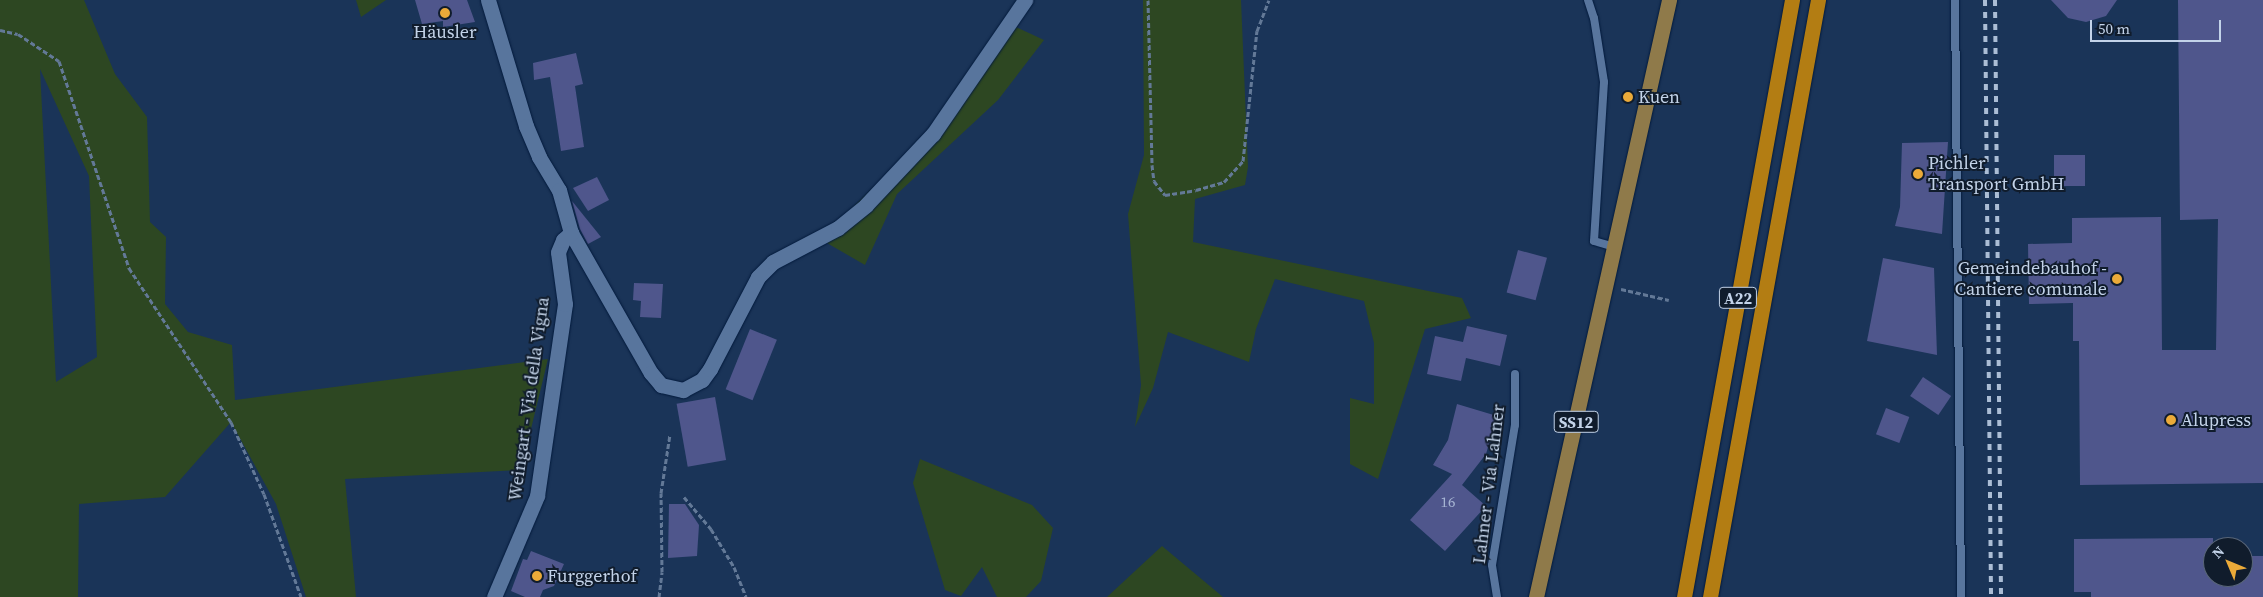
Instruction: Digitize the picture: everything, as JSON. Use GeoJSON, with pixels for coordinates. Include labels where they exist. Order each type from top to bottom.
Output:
{"type":"FeatureCollection","features":[{"type":"Feature","properties":{"kind":"highway","name":"A22"},"geometry":{"type":"LineString","coordinates":[[1684,597],[1792,0]]}},
{"type":"Feature","properties":{"kind":"highway","name":"A22"},"geometry":{"type":"LineString","coordinates":[[1710,597],[1818,0]]}},
{"type":"Feature","properties":{"kind":"main road","name":"SS12"},"geometry":{"type":"LineString","coordinates":[[1536,597],[1616,247],[1668,0]]}},
{"type":"Feature","properties":{"kind":"street"},"geometry":{"type":"LineString","coordinates":[[488,0],[526,126],[539,158],[559,190],[571,233],[651,373],[661,385],[672,389],[694,386],[710,369],[758,277],[773,262],[838,228],[866,205],[932,134],[1025,0]]}},
{"type":"Feature","properties":{"kind":"street","name":"Weingart - Via della Vigna"},"geometry":{"type":"LineString","coordinates":[[494,597],[526,528],[537,496],[565,304],[558,252],[562,240],[571,233]]}},
{"type":"Feature","properties":{"kind":"lane"},"geometry":{"type":"LineString","coordinates":[[1588,0],[1604,82],[1594,241],[1616,247]]}},
{"type":"Feature","properties":{"kind":"lane"},"geometry":{"type":"LineString","coordinates":[[1955,0],[1961,597]]}},
{"type":"Feature","properties":{"kind":"lane","name":"Lahner - Via Lahner"},"geometry":{"type":"LineString","coordinates":[[1496,597],[1492,564],[1515,425],[1515,374]]}},
{"type":"Feature","properties":{"kind":"path"},"geometry":{"type":"LineString","coordinates":[[1148,0],[1152,165],[1154,182],[1165,195],[1196,190],[1224,182],[1243,161],[1257,31],[1269,0]]}},
{"type":"Feature","properties":{"kind":"path"},"geometry":{"type":"LineString","coordinates":[[0,30],[18,34],[59,61],[129,268],[231,422],[264,494],[301,597]]}},
{"type":"Feature","properties":{"kind":"path"},"geometry":{"type":"LineString","coordinates":[[1607,285],[1669,300]]}},
{"type":"Feature","properties":{"kind":"path"},"geometry":{"type":"LineString","coordinates":[[659,597],[662,572],[661,493],[670,434]]}},
{"type":"Feature","properties":{"kind":"path"},"geometry":{"type":"LineString","coordinates":[[684,497],[711,528],[734,567],[746,597]]}},
{"type":"Feature","properties":{"kind":"green space"},"geometry":{"type":"Polygon","coordinates":[[[0,0],[84,0],[115,74],[147,117],[150,222],[166,237],[165,304],[188,332],[232,345],[235,400],[548,359],[521,470],[345,479],[356,597],[306,597],[276,504],[231,422],[165,497],[79,504],[78,597],[0,597],[0,0]],[[40,69],[56,382],[97,357],[89,176],[40,69]]]}},
{"type":"Feature","properties":{"kind":"green space"},"geometry":{"type":"Polygon","coordinates":[[[356,0],[386,0],[361,17],[356,0]]]}},
{"type":"Feature","properties":{"kind":"green space"},"geometry":{"type":"Polygon","coordinates":[[[1143,0],[1241,0],[1248,167],[1245,185],[1195,199],[1193,242],[1462,298],[1471,318],[1425,329],[1378,479],[1350,464],[1350,398],[1374,404],[1374,343],[1364,301],[1275,279],[1256,329],[1249,362],[1168,332],[1153,388],[1135,427],[1141,385],[1128,214],[1144,155],[1143,0]]]}},
{"type":"Feature","properties":{"kind":"green space"},"geometry":{"type":"Polygon","coordinates":[[[1005,22],[1044,40],[998,100],[897,194],[865,265],[820,239],[922,140],[1005,22]]]}},
{"type":"Feature","properties":{"kind":"green space"},"geometry":{"type":"Polygon","coordinates":[[[920,459],[1032,505],[1053,528],[1041,581],[1026,597],[997,597],[982,567],[961,596],[945,590],[913,483],[920,459]]]}},
{"type":"Feature","properties":{"kind":"green space"},"geometry":{"type":"Polygon","coordinates":[[[1162,546],[1223,597],[1107,597],[1162,546]]]}},
{"type":"Feature","properties":{"kind":"building","name":"Häusler"},"geometry":{"type":"Polygon","coordinates":[[[415,0],[467,0],[475,22],[443,27],[443,21],[422,24],[415,0]]]}},
{"type":"Feature","properties":{"kind":"building"},"geometry":{"type":"Polygon","coordinates":[[[2051,0],[2117,0],[2106,16],[2086,22],[2068,18],[2051,0]]]}},
{"type":"Feature","properties":{"kind":"building"},"geometry":{"type":"Polygon","coordinates":[[[2178,0],[2263,0],[2263,483],[2080,485],[2079,341],[2073,341],[2073,303],[2029,304],[2028,244],[2072,243],[2072,218],[2161,217],[2162,350],[2216,350],[2218,219],[2180,220],[2178,0]]]}},
{"type":"Feature","properties":{"kind":"building"},"geometry":{"type":"Polygon","coordinates":[[[576,53],[583,84],[575,86],[584,147],[561,151],[550,77],[534,80],[533,63],[576,53]]]}},
{"type":"Feature","properties":{"kind":"building"},"geometry":{"type":"Polygon","coordinates":[[[1948,142],[1942,234],[1895,226],[1900,207],[1902,143],[1948,142]]]}},
{"type":"Feature","properties":{"kind":"building"},"geometry":{"type":"Polygon","coordinates":[[[2054,155],[2085,155],[2085,186],[2054,186],[2054,155]]]}},
{"type":"Feature","properties":{"kind":"building"},"geometry":{"type":"Polygon","coordinates":[[[597,177],[609,200],[588,211],[573,188],[597,177]]]}},
{"type":"Feature","properties":{"kind":"building"},"geometry":{"type":"Polygon","coordinates":[[[572,201],[601,237],[588,244],[580,229],[572,201]]]}},
{"type":"Feature","properties":{"kind":"building"},"geometry":{"type":"Polygon","coordinates":[[[1518,250],[1547,258],[1536,300],[1507,293],[1518,250]]]}},
{"type":"Feature","properties":{"kind":"building"},"geometry":{"type":"Polygon","coordinates":[[[1883,258],[1934,268],[1937,355],[1867,341],[1883,258]]]}},
{"type":"Feature","properties":{"kind":"building"},"geometry":{"type":"Polygon","coordinates":[[[634,283],[663,284],[661,318],[640,317],[641,301],[633,300],[634,283]]]}},
{"type":"Feature","properties":{"kind":"building"},"geometry":{"type":"Polygon","coordinates":[[[1467,326],[1507,335],[1500,366],[1466,358],[1461,381],[1427,374],[1435,336],[1463,342],[1467,326]]]}},
{"type":"Feature","properties":{"kind":"building"},"geometry":{"type":"Polygon","coordinates":[[[750,329],[777,340],[753,400],[726,389],[750,329]]]}},
{"type":"Feature","properties":{"kind":"building"},"geometry":{"type":"Polygon","coordinates":[[[1923,377],[1951,396],[1938,415],[1910,396],[1923,377]]]}},
{"type":"Feature","properties":{"kind":"building"},"geometry":{"type":"Polygon","coordinates":[[[715,397],[726,460],[688,467],[677,404],[715,397]]]}},
{"type":"Feature","properties":{"kind":"building"},"geometry":{"type":"Polygon","coordinates":[[[1457,404],[1497,416],[1486,454],[1462,485],[1486,506],[1445,551],[1410,520],[1452,474],[1433,465],[1448,440],[1457,404]]]}},
{"type":"Feature","properties":{"kind":"building"},"geometry":{"type":"Polygon","coordinates":[[[1886,408],[1909,417],[1899,443],[1876,434],[1886,408]]]}},
{"type":"Feature","properties":{"kind":"building"},"geometry":{"type":"Polygon","coordinates":[[[669,504],[685,504],[699,525],[697,556],[668,558],[669,504]]]}},
{"type":"Feature","properties":{"kind":"building"},"geometry":{"type":"Polygon","coordinates":[[[2203,538],[2203,587],[2253,587],[2253,556],[2263,556],[2263,597],[2091,597],[2091,592],[2074,592],[2074,539],[2203,538]]]}},
{"type":"Feature","properties":{"kind":"building"},"geometry":{"type":"Polygon","coordinates":[[[531,551],[564,564],[554,586],[543,590],[540,597],[525,597],[511,591],[523,559],[527,560],[531,551]]]}},
{"type":"Feature","properties":{"kind":"railway"},"geometry":{"type":"LineString","coordinates":[[1985,0],[1991,597]]}},
{"type":"Feature","properties":{"kind":"railway"},"geometry":{"type":"LineString","coordinates":[[1995,0],[2001,597]]}},
{"type":"Feature","properties":{"kind":"place","name":"Häusler"},"geometry":{"type":"Point","coordinates":[445,13]}},
{"type":"Feature","properties":{"kind":"place","name":"Kuen"},"geometry":{"type":"Point","coordinates":[1628,97]}},
{"type":"Feature","properties":{"kind":"place","name":"Pichler Transport GmbH"},"geometry":{"type":"Point","coordinates":[1918,174]}},
{"type":"Feature","properties":{"kind":"place","name":"Gemeindebauhof - Cantiere comunale"},"geometry":{"type":"Point","coordinates":[2117,279]}},
{"type":"Feature","properties":{"kind":"place","name":"Alupress"},"geometry":{"type":"Point","coordinates":[2171,420]}},
{"type":"Feature","properties":{"kind":"place","name":"Furggerhof"},"geometry":{"type":"Point","coordinates":[537,576]}}]}
